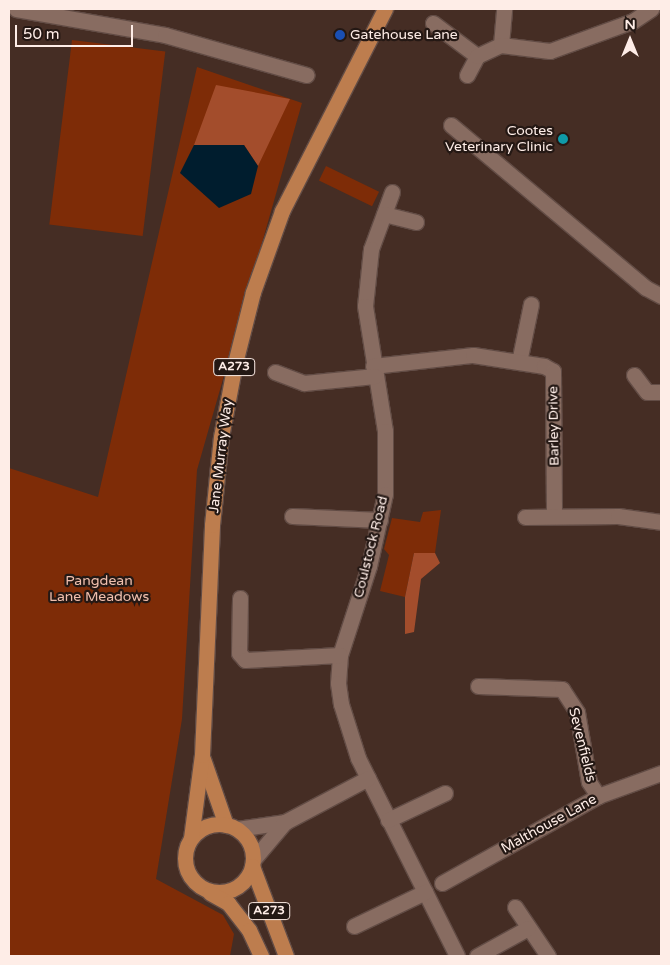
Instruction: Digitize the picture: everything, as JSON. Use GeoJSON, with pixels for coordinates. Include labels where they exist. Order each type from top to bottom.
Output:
{"type":"FeatureCollection","features":[{"type":"Feature","properties":{"kind":"main road","name":"Jane Murray Way"},"geometry":{"type":"LineString","coordinates":[[202,755],[212,525],[221,437],[234,363],[253,292],[282,211],[385,9]]}},
{"type":"Feature","properties":{"kind":"main road","name":"A273"},"geometry":{"type":"LineString","coordinates":[[202,755],[231,827]]}},
{"type":"Feature","properties":{"kind":"main road","name":"A273"},"geometry":{"type":"LineString","coordinates":[[192,838],[202,755]]}},
{"type":"Feature","properties":{"kind":"main road"},"geometry":{"type":"LineString","coordinates":[[207,826],[231,827],[249,842],[253,863],[248,876],[236,888],[226,892],[206,890],[196,884],[185,866],[186,846],[192,838],[207,826]]}},
{"type":"Feature","properties":{"kind":"main road","name":"A273"},"geometry":{"type":"LineString","coordinates":[[253,863],[286,956]]}},
{"type":"Feature","properties":{"kind":"main road","name":"A273"},"geometry":{"type":"LineString","coordinates":[[206,890],[228,903],[248,930],[261,956]]}},
{"type":"Feature","properties":{"kind":"street"},"geometry":{"type":"LineString","coordinates":[[16,9],[165,35],[306,75]]}},
{"type":"Feature","properties":{"kind":"street"},"geometry":{"type":"LineString","coordinates":[[501,45],[504,9]]}},
{"type":"Feature","properties":{"kind":"street"},"geometry":{"type":"LineString","coordinates":[[467,75],[477,56],[501,45],[550,51],[633,21],[651,9]]}},
{"type":"Feature","properties":{"kind":"street"},"geometry":{"type":"LineString","coordinates":[[433,23],[477,56]]}},
{"type":"Feature","properties":{"kind":"street"},"geometry":{"type":"LineString","coordinates":[[450,125],[646,288],[661,296]]}},
{"type":"Feature","properties":{"kind":"street","name":"Coulstock Road"},"geometry":{"type":"LineString","coordinates":[[392,192],[371,249],[366,273],[364,306],[386,453],[385,494],[369,566],[340,655],[341,704],[368,778],[457,956]]}},
{"type":"Feature","properties":{"kind":"street"},"geometry":{"type":"LineString","coordinates":[[384,214],[416,222]]}},
{"type":"Feature","properties":{"kind":"street"},"geometry":{"type":"LineString","coordinates":[[519,362],[531,304]]}},
{"type":"Feature","properties":{"kind":"street","name":"Barley Drive"},"geometry":{"type":"LineString","coordinates":[[374,371],[472,355],[544,366],[553,371],[554,516]]}},
{"type":"Feature","properties":{"kind":"street"},"geometry":{"type":"LineString","coordinates":[[275,372],[304,383],[374,371]]}},
{"type":"Feature","properties":{"kind":"street"},"geometry":{"type":"LineString","coordinates":[[634,374],[647,392],[661,392]]}},
{"type":"Feature","properties":{"kind":"street"},"geometry":{"type":"LineString","coordinates":[[292,516],[380,520]]}},
{"type":"Feature","properties":{"kind":"street"},"geometry":{"type":"LineString","coordinates":[[525,517],[618,516],[661,522]]}},
{"type":"Feature","properties":{"kind":"street"},"geometry":{"type":"LineString","coordinates":[[240,598],[239,653],[245,660],[340,655]]}},
{"type":"Feature","properties":{"kind":"street","name":"Sevenfields"},"geometry":{"type":"LineString","coordinates":[[478,686],[562,689],[577,712],[589,782],[598,796]]}},
{"type":"Feature","properties":{"kind":"street","name":"Malthouse Lane"},"geometry":{"type":"LineString","coordinates":[[442,883],[598,796],[661,773]]}},
{"type":"Feature","properties":{"kind":"street"},"geometry":{"type":"LineString","coordinates":[[231,827],[285,822],[368,778]]}},
{"type":"Feature","properties":{"kind":"street"},"geometry":{"type":"LineString","coordinates":[[388,820],[445,793]]}},
{"type":"Feature","properties":{"kind":"street"},"geometry":{"type":"LineString","coordinates":[[253,863],[285,822]]}},
{"type":"Feature","properties":{"kind":"street"},"geometry":{"type":"LineString","coordinates":[[354,926],[425,892]]}},
{"type":"Feature","properties":{"kind":"street"},"geometry":{"type":"LineString","coordinates":[[515,907],[548,956]]}},
{"type":"Feature","properties":{"kind":"street"},"geometry":{"type":"LineString","coordinates":[[477,956],[528,928]]}},
{"type":"Feature","properties":{"kind":"green space"},"geometry":{"type":"Polygon","coordinates":[[[72,40],[165,51],[143,236],[49,225],[72,40]]]}},
{"type":"Feature","properties":{"kind":"green space","name":"Pangdean Lane Meadows"},"geometry":{"type":"Polygon","coordinates":[[[197,67],[302,103],[197,470],[182,719],[156,879],[223,915],[234,934],[230,956],[9,956],[9,468],[98,497],[197,67]]]}},
{"type":"Feature","properties":{"kind":"green space"},"geometry":{"type":"Polygon","coordinates":[[[326,166],[379,192],[372,206],[319,180],[326,166]]]}},
{"type":"Feature","properties":{"kind":"green space"},"geometry":{"type":"Polygon","coordinates":[[[441,510],[435,553],[414,553],[405,597],[380,591],[389,555],[384,549],[392,518],[420,522],[423,512],[441,510]]]}},
{"type":"Feature","properties":{"kind":"shaded area"},"geometry":{"type":"Polygon","coordinates":[[[216,85],[290,99],[258,166],[244,145],[194,145],[216,85]]]}},
{"type":"Feature","properties":{"kind":"shaded area"},"geometry":{"type":"Polygon","coordinates":[[[414,553],[435,553],[440,563],[421,579],[414,632],[405,634],[405,597],[414,553]]]}},
{"type":"Feature","properties":{"kind":"water"},"geometry":{"type":"Polygon","coordinates":[[[194,145],[244,145],[258,166],[251,194],[219,208],[180,173],[194,145]]]}},
{"type":"Feature","properties":{"kind":"place","name":"Gatehouse Lane"},"geometry":{"type":"Point","coordinates":[340,35]}},
{"type":"Feature","properties":{"kind":"place","name":"Cootes Veterinary Clinic"},"geometry":{"type":"Point","coordinates":[563,139]}}]}
